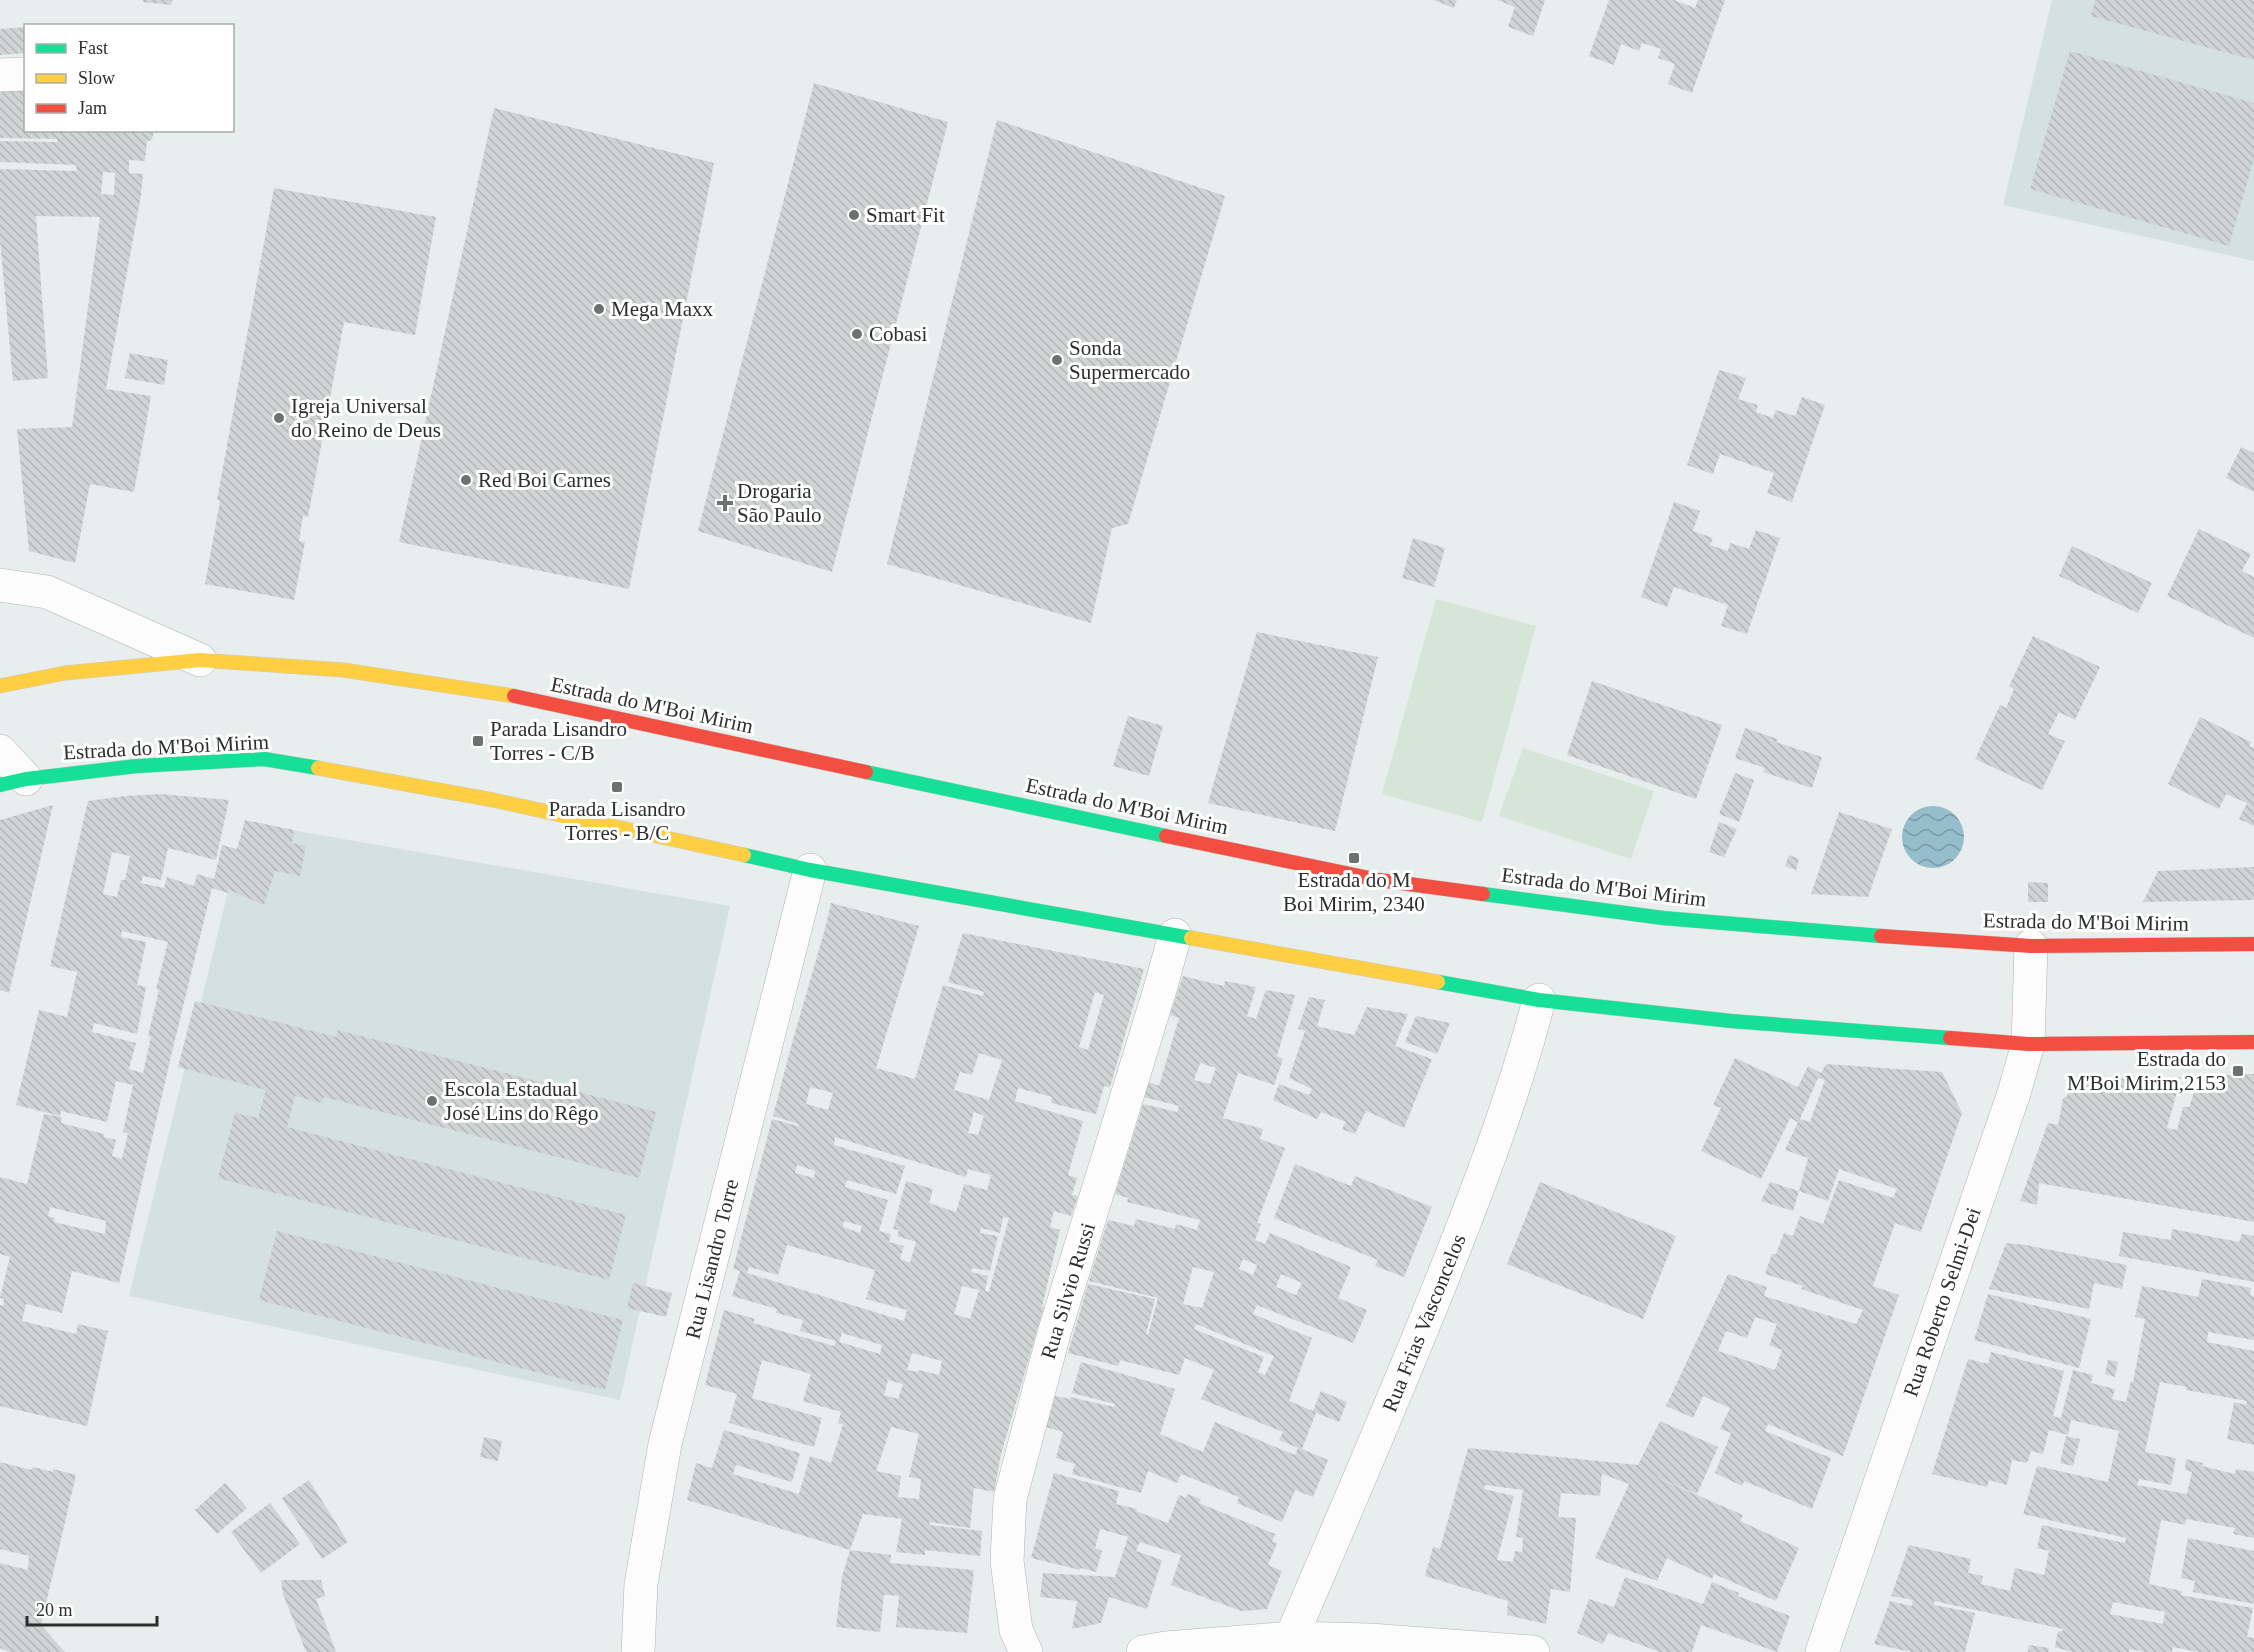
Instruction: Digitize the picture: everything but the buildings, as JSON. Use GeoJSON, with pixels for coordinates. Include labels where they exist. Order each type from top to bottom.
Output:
{"type":"FeatureCollection","features":[{"type":"Feature","properties":{"kind":"main road","name":"Estrada do M'Boi Mirim"},"geometry":{"type":"LineString","coordinates":[[0,686],[65,673],[200,660],[343,670],[511,695],[1074,818],[1379,880],[1663,918],[2031,946],[2254,944]]}},
{"type":"Feature","properties":{"kind":"main road","name":"Estrada do M'Boi Mirim"},"geometry":{"type":"LineString","coordinates":[[13,782],[137,766],[264,759],[493,800],[810,870],[1539,1000],[1731,1022],[2028,1044],[2254,1042]]}},
{"type":"Feature","properties":{"kind":"street"},"geometry":{"type":"LineString","coordinates":[[0,75],[24,74]]}},
{"type":"Feature","properties":{"kind":"street"},"geometry":{"type":"LineString","coordinates":[[0,585],[47,592],[200,660]]}},
{"type":"Feature","properties":{"kind":"street"},"geometry":{"type":"LineString","coordinates":[[0,751],[13,782]]}},
{"type":"Feature","properties":{"kind":"street","name":"Rua Lisandro Torre"},"geometry":{"type":"LineString","coordinates":[[638,1652],[641,1584],[665,1444],[810,870]]}},
{"type":"Feature","properties":{"kind":"street","name":"Rua Silvio Russi"},"geometry":{"type":"LineString","coordinates":[[1026,1652],[1016,1630],[1007,1562],[1011,1499],[1054,1330],[1161,986],[1174,935]]}},
{"type":"Feature","properties":{"kind":"street","name":"Rua Roberto Selmi-Dei"},"geometry":{"type":"LineString","coordinates":[[1822,1652],[2010,1104],[2028,1044],[2031,946]]}},
{"type":"Feature","properties":{"kind":"street","name":"Rua Frias Vasconcelos"},"geometry":{"type":"LineString","coordinates":[[1291,1638],[1404,1376],[1484,1172],[1527,1048],[1539,1000]]}},
{"type":"Feature","properties":{"kind":"street"},"geometry":{"type":"LineString","coordinates":[[1143,1652],[1166,1648],[1291,1638],[1369,1646],[1533,1652]]}},
{"type":"Feature","properties":{"kind":"shaded area"},"geometry":{"type":"Polygon","coordinates":[[[2052,0],[2254,0],[2254,261],[2003,205],[2052,0]]]}},
{"type":"Feature","properties":{"kind":"shaded area","name":"Escola Estadual José Lins do Rêgo"},"geometry":{"type":"Polygon","coordinates":[[[245,822],[730,906],[620,1400],[129,1296],[245,822]]]}},
{"type":"Feature","properties":{"kind":"green space"},"geometry":{"type":"Polygon","coordinates":[[[1436,599],[1536,626],[1482,822],[1382,794],[1436,599]]]}},
{"type":"Feature","properties":{"kind":"green space"},"geometry":{"type":"Polygon","coordinates":[[[1523,748],[1654,791],[1631,859],[1499,816],[1523,748]]]}},
{"type":"Feature","properties":{"kind":"water"},"geometry":{"type":"Polygon","coordinates":[[[1927,806],[1939,806],[1955,815],[1962,825],[1964,837],[1962,849],[1955,859],[1939,868],[1927,868],[1916,863],[1907,854],[1902,843],[1902,831],[1907,820],[1916,811],[1927,806]]]}},
{"type":"Feature","properties":{"kind":"traffic: fast"},"geometry":{"type":"LineString","coordinates":[[0,785],[26,779],[137,766],[264,759],[318,768]]}},
{"type":"Feature","properties":{"kind":"traffic: fast"},"geometry":{"type":"LineString","coordinates":[[866,772],[1166,836]]}},
{"type":"Feature","properties":{"kind":"traffic: fast"},"geometry":{"type":"LineString","coordinates":[[744,855],[810,870],[1191,938]]}},
{"type":"Feature","properties":{"kind":"traffic: fast"},"geometry":{"type":"LineString","coordinates":[[1483,894],[1663,918],[1881,936]]}},
{"type":"Feature","properties":{"kind":"traffic: fast"},"geometry":{"type":"LineString","coordinates":[[1438,982],[1539,1000],[1731,1021],[1950,1038]]}},
{"type":"Feature","properties":{"kind":"traffic: slow"},"geometry":{"type":"LineString","coordinates":[[0,686],[65,673],[200,660],[343,670],[514,696]]}},
{"type":"Feature","properties":{"kind":"traffic: slow"},"geometry":{"type":"LineString","coordinates":[[318,768],[493,800],[744,855]]}},
{"type":"Feature","properties":{"kind":"traffic: slow"},"geometry":{"type":"LineString","coordinates":[[1191,938],[1438,982]]}},
{"type":"Feature","properties":{"kind":"traffic: jam"},"geometry":{"type":"LineString","coordinates":[[514,696],[866,772]]}},
{"type":"Feature","properties":{"kind":"traffic: jam"},"geometry":{"type":"LineString","coordinates":[[1166,836],[1379,880],[1483,894]]}},
{"type":"Feature","properties":{"kind":"traffic: jam"},"geometry":{"type":"LineString","coordinates":[[1881,936],[2031,946],[2254,944]]}},
{"type":"Feature","properties":{"kind":"traffic: jam"},"geometry":{"type":"LineString","coordinates":[[1950,1038],[2028,1044],[2254,1042]]}},
{"type":"Feature","properties":{"kind":"place","name":"Smart Fit"},"geometry":{"type":"Point","coordinates":[854,215]}},
{"type":"Feature","properties":{"kind":"place","name":"Mega Maxx"},"geometry":{"type":"Point","coordinates":[599,309]}},
{"type":"Feature","properties":{"kind":"place","name":"Cobasi"},"geometry":{"type":"Point","coordinates":[857,334]}},
{"type":"Feature","properties":{"kind":"place","name":"Sonda Supermercado"},"geometry":{"type":"Point","coordinates":[1057,360]}},
{"type":"Feature","properties":{"kind":"place","name":"Igreja Universal do Reino de Deus"},"geometry":{"type":"Point","coordinates":[279,418]}},
{"type":"Feature","properties":{"kind":"place","name":"Red Boi Carnes"},"geometry":{"type":"Point","coordinates":[466,480]}},
{"type":"Feature","properties":{"kind":"place","name":"Drogaria São Paulo"},"geometry":{"type":"Point","coordinates":[725,503]}},
{"type":"Feature","properties":{"kind":"place","name":"Parada Lisandro Torres - C/B"},"geometry":{"type":"Point","coordinates":[478,741]}},
{"type":"Feature","properties":{"kind":"place","name":"Parada Lisandro Torres - B/C"},"geometry":{"type":"Point","coordinates":[617,787]}},
{"type":"Feature","properties":{"kind":"place","name":"Estrada do M Boi Mirim, 2340"},"geometry":{"type":"Point","coordinates":[1354,858]}},
{"type":"Feature","properties":{"kind":"place","name":"Estrada do M'Boi Mirim,2153"},"geometry":{"type":"Point","coordinates":[2238,1071]}},
{"type":"Feature","properties":{"kind":"place","name":"Escola Estadual José Lins do Rêgo"},"geometry":{"type":"Point","coordinates":[432,1101]}}]}
